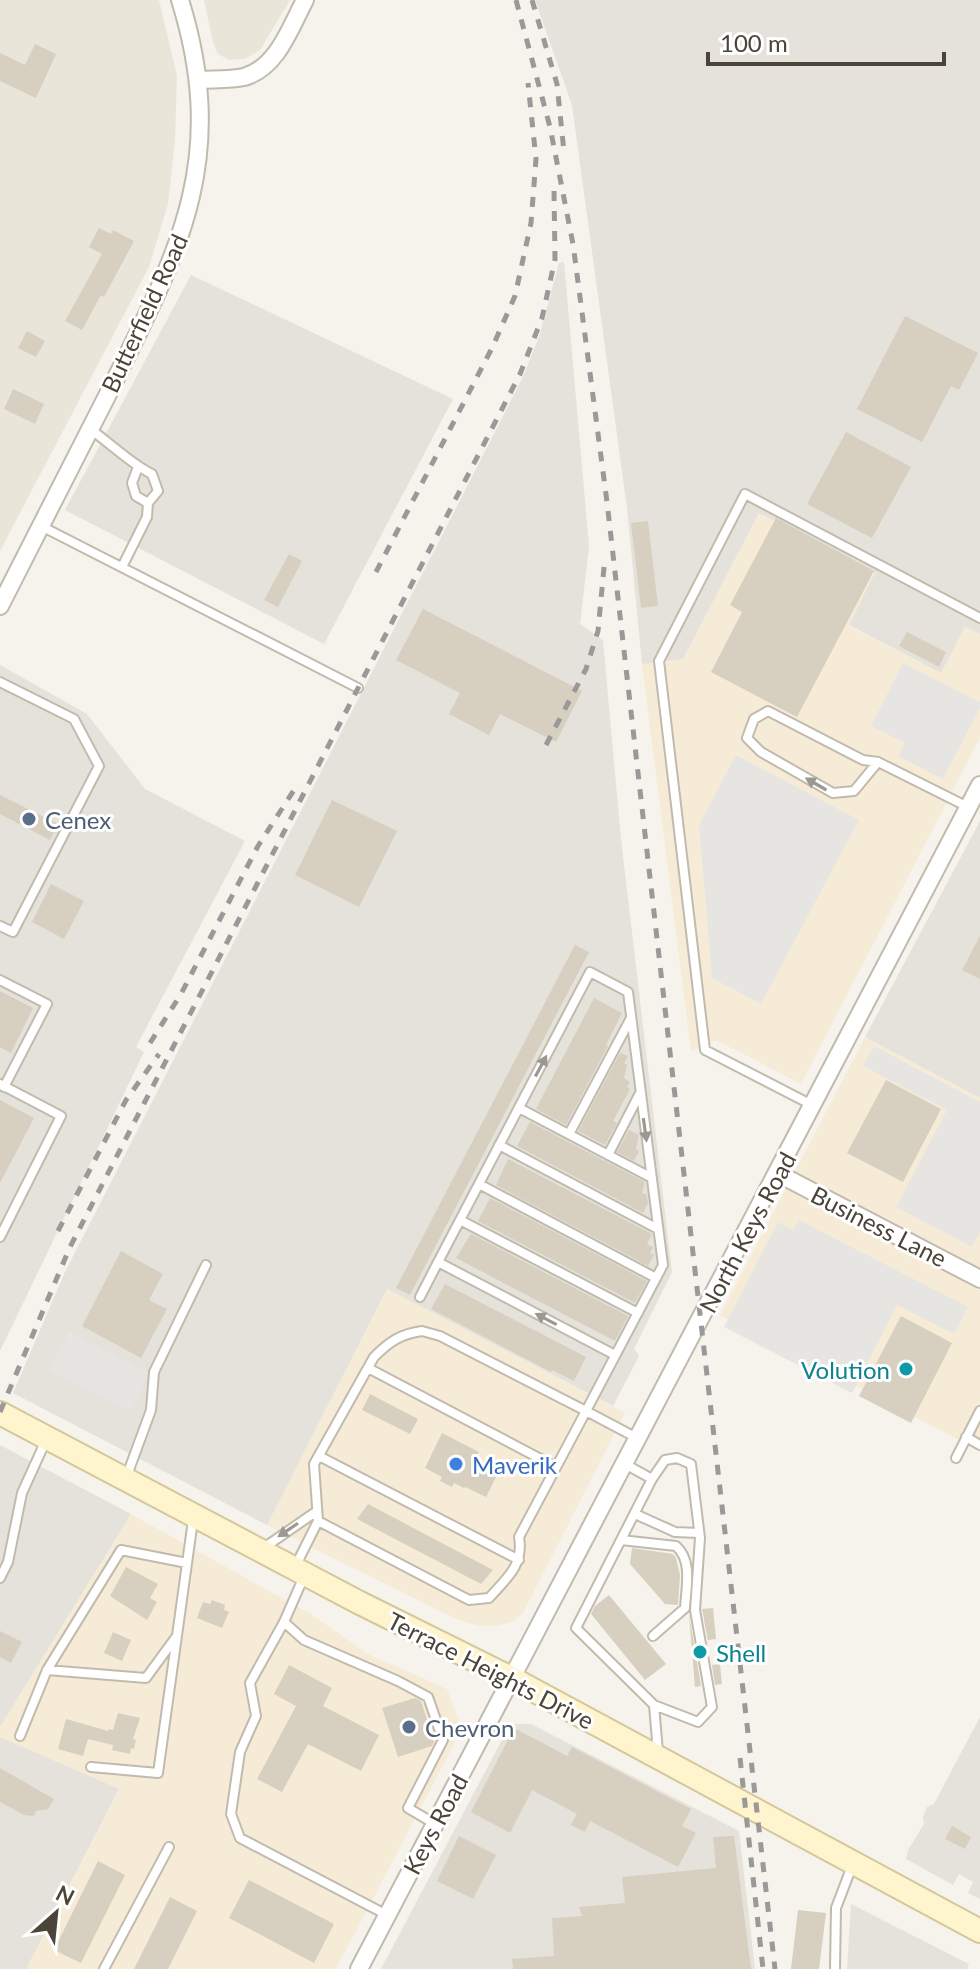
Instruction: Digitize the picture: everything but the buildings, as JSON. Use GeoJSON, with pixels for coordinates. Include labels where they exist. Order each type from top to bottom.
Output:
{"type":"FeatureCollection","features":[{"type":"Feature","properties":{"kind":"main road","name":"Terrace Heights Drive"},"geometry":{"type":"LineString","coordinates":[[0,1413],[659,1756],[980,1931]]}},
{"type":"Feature","properties":{"kind":"street","name":"Butterfield Road"},"geometry":{"type":"LineString","coordinates":[[0,606],[164,281],[184,228],[197,171],[201,124],[199,80],[180,0]]}},
{"type":"Feature","properties":{"kind":"street"},"geometry":{"type":"LineString","coordinates":[[199,80],[244,77],[259,70],[275,55],[305,0]]}},
{"type":"Feature","properties":{"kind":"street","name":"North Keys Road"},"geometry":{"type":"LineString","coordinates":[[511,1678],[980,785]]}},
{"type":"Feature","properties":{"kind":"street","name":"Business Lane"},"geometry":{"type":"LineString","coordinates":[[777,1173],[980,1279]]}},
{"type":"Feature","properties":{"kind":"street","name":"Keys Road"},"geometry":{"type":"LineString","coordinates":[[359,1969],[511,1678]]}},
{"type":"Feature","properties":{"kind":"lane"},"geometry":{"type":"LineString","coordinates":[[90,429],[122,451],[138,467],[152,474],[158,491],[148,503],[147,517],[122,567]]}},
{"type":"Feature","properties":{"kind":"lane"},"geometry":{"type":"LineString","coordinates":[[138,467],[132,483],[136,496],[148,503]]}},
{"type":"Feature","properties":{"kind":"lane"},"geometry":{"type":"LineString","coordinates":[[813,1106],[705,1050],[659,661],[745,494],[980,618]]}},
{"type":"Feature","properties":{"kind":"lane"},"geometry":{"type":"LineString","coordinates":[[41,526],[358,688]]}},
{"type":"Feature","properties":{"kind":"lane"},"geometry":{"type":"LineString","coordinates":[[0,682],[74,719],[99,766],[13,932],[0,926]]}},
{"type":"Feature","properties":{"kind":"lane"},"geometry":{"type":"LineString","coordinates":[[878,762],[854,791],[833,793],[761,752],[747,738],[754,719],[768,711],[863,760],[878,762],[968,808]]}},
{"type":"Feature","properties":{"kind":"lane"},"geometry":{"type":"LineString","coordinates":[[318,1516],[469,1600],[489,1598],[516,1568],[522,1552],[519,1537],[663,1265],[628,992],[590,972],[420,1297]]}},
{"type":"Feature","properties":{"kind":"lane"},"geometry":{"type":"LineString","coordinates":[[0,980],[47,1004],[2,1086],[61,1116],[0,1237]]}},
{"type":"Feature","properties":{"kind":"lane"},"geometry":{"type":"LineString","coordinates":[[569,1134],[631,1017]]}},
{"type":"Feature","properties":{"kind":"lane"},"geometry":{"type":"LineString","coordinates":[[608,1155],[640,1093]]}},
{"type":"Feature","properties":{"kind":"lane"},"geometry":{"type":"LineString","coordinates":[[519,1108],[652,1178]]}},
{"type":"Feature","properties":{"kind":"lane"},"geometry":{"type":"LineString","coordinates":[[499,1145],[658,1229]]}},
{"type":"Feature","properties":{"kind":"lane"},"geometry":{"type":"LineString","coordinates":[[479,1184],[656,1278]]}},
{"type":"Feature","properties":{"kind":"lane"},"geometry":{"type":"LineString","coordinates":[[460,1220],[638,1313]]}},
{"type":"Feature","properties":{"kind":"lane"},"geometry":{"type":"LineString","coordinates":[[438,1262],[615,1355]]}},
{"type":"Feature","properties":{"kind":"lane"},"geometry":{"type":"LineString","coordinates":[[126,1479],[151,1410],[154,1372],[206,1265]]}},
{"type":"Feature","properties":{"kind":"lane"},"geometry":{"type":"LineString","coordinates":[[387,1915],[240,1838],[231,1814],[240,1752],[256,1716],[250,1683],[284,1622],[318,1516],[314,1464],[368,1368],[386,1345],[402,1334],[422,1331],[440,1336],[638,1438]]}},
{"type":"Feature","properties":{"kind":"lane"},"geometry":{"type":"LineString","coordinates":[[368,1368],[556,1467]]}},
{"type":"Feature","properties":{"kind":"lane"},"geometry":{"type":"LineString","coordinates":[[956,1458],[980,1411]]}},
{"type":"Feature","properties":{"kind":"lane"},"geometry":{"type":"LineString","coordinates":[[966,1437],[980,1445]]}},
{"type":"Feature","properties":{"kind":"lane"},"geometry":{"type":"LineString","coordinates":[[0,1578],[8,1562],[22,1493],[47,1438]]}},
{"type":"Feature","properties":{"kind":"lane"},"geometry":{"type":"LineString","coordinates":[[319,1456],[519,1560]]}},
{"type":"Feature","properties":{"kind":"lane"},"geometry":{"type":"LineString","coordinates":[[683,1458],[691,1464],[699,1533],[695,1610],[712,1707],[705,1716],[693,1722],[654,1705],[576,1628],[652,1479],[665,1460],[683,1458]]}},
{"type":"Feature","properties":{"kind":"lane"},"geometry":{"type":"LineString","coordinates":[[625,1464],[652,1479]]}},
{"type":"Feature","properties":{"kind":"lane"},"geometry":{"type":"LineString","coordinates":[[635,1514],[675,1532],[699,1533]]}},
{"type":"Feature","properties":{"kind":"lane"},"geometry":{"type":"LineString","coordinates":[[91,1767],[158,1773],[194,1515]]}},
{"type":"Feature","properties":{"kind":"lane"},"geometry":{"type":"LineString","coordinates":[[260,1550],[318,1516]]}},
{"type":"Feature","properties":{"kind":"lane"},"geometry":{"type":"LineString","coordinates":[[621,1540],[676,1546],[687,1566],[685,1608],[653,1636]]}},
{"type":"Feature","properties":{"kind":"lane"},"geometry":{"type":"LineString","coordinates":[[20,1736],[47,1670],[121,1550],[187,1563]]}},
{"type":"Feature","properties":{"kind":"lane"},"geometry":{"type":"LineString","coordinates":[[284,1622],[304,1640],[428,1697],[443,1740],[408,1808],[435,1824]]}},
{"type":"Feature","properties":{"kind":"lane"},"geometry":{"type":"LineString","coordinates":[[47,1670],[146,1678],[177,1636]]}},
{"type":"Feature","properties":{"kind":"lane"},"geometry":{"type":"LineString","coordinates":[[654,1705],[659,1756]]}},
{"type":"Feature","properties":{"kind":"lane"},"geometry":{"type":"LineString","coordinates":[[104,1969],[169,1847]]}},
{"type":"Feature","properties":{"kind":"lane"},"geometry":{"type":"LineString","coordinates":[[835,1969],[836,1908],[854,1862]]}},
{"type":"Feature","properties":{"kind":"shaded area"},"geometry":{"type":"Polygon","coordinates":[[[0,0],[159,0],[177,76],[175,141],[168,204],[149,267],[0,551],[0,0]]]}},
{"type":"Feature","properties":{"kind":"shaded area"},"geometry":{"type":"Polygon","coordinates":[[[204,0],[290,0],[260,50],[245,59],[229,60],[218,54],[213,43],[204,0]]]}},
{"type":"Feature","properties":{"kind":"shaded area"},"geometry":{"type":"Polygon","coordinates":[[[535,0],[980,0],[980,634],[965,627],[941,673],[849,625],[875,573],[759,513],[683,659],[642,664],[627,508],[572,105],[535,0]]]}},
{"type":"Feature","properties":{"kind":"shaded area"},"geometry":{"type":"Polygon","coordinates":[[[564,262],[589,546],[580,624],[603,640],[621,839],[672,1272],[634,1349],[639,1356],[613,1406],[387,1289],[267,1525],[13,1393],[65,1272],[522,379],[539,337],[559,263],[564,262]]]}},
{"type":"Feature","properties":{"kind":"shaded area"},"geometry":{"type":"Polygon","coordinates":[[[191,275],[453,399],[324,644],[65,510],[191,275]]]}},
{"type":"Feature","properties":{"kind":"shaded area"},"geometry":{"type":"Polygon","coordinates":[[[759,513],[876,573],[849,626],[941,673],[965,627],[980,634],[980,738],[801,1084],[716,1040],[691,1051],[642,664],[683,659],[759,513]]]}},
{"type":"Feature","properties":{"kind":"shaded area"},"geometry":{"type":"Polygon","coordinates":[[[903,663],[980,702],[980,708],[943,779],[898,756],[905,743],[871,726],[903,663]]]}},
{"type":"Feature","properties":{"kind":"shaded area"},"geometry":{"type":"Polygon","coordinates":[[[0,665],[87,714],[145,789],[245,841],[136,1047],[144,1052],[0,1351],[0,665]]]}},
{"type":"Feature","properties":{"kind":"shaded area"},"geometry":{"type":"Polygon","coordinates":[[[736,755],[859,820],[761,1004],[712,978],[699,825],[736,755]]]}},
{"type":"Feature","properties":{"kind":"shaded area"},"geometry":{"type":"Polygon","coordinates":[[[980,821],[980,1098],[865,1037],[980,821]]]}},
{"type":"Feature","properties":{"kind":"shaded area"},"geometry":{"type":"Polygon","coordinates":[[[865,1037],[980,1098],[980,1451],[720,1315],[865,1037]]]}},
{"type":"Feature","properties":{"kind":"shaded area"},"geometry":{"type":"Polygon","coordinates":[[[874,1046],[980,1102],[980,1232],[972,1247],[896,1207],[947,1110],[863,1066],[874,1046]]]}},
{"type":"Feature","properties":{"kind":"shaded area"},"geometry":{"type":"Polygon","coordinates":[[[799,1220],[968,1307],[954,1334],[897,1305],[852,1393],[724,1327],[778,1222],[793,1230],[799,1220]]]}},
{"type":"Feature","properties":{"kind":"shaded area"},"geometry":{"type":"Polygon","coordinates":[[[387,1289],[625,1413],[523,1613],[514,1621],[497,1626],[478,1626],[454,1618],[267,1525],[387,1289]]]}},
{"type":"Feature","properties":{"kind":"shaded area"},"geometry":{"type":"Polygon","coordinates":[[[69,1332],[149,1372],[130,1411],[49,1371],[69,1332]]]}},
{"type":"Feature","properties":{"kind":"shaded area"},"geometry":{"type":"Polygon","coordinates":[[[0,1445],[131,1514],[0,1727],[0,1445]]]}},
{"type":"Feature","properties":{"kind":"shaded area"},"geometry":{"type":"Polygon","coordinates":[[[131,1514],[312,1615],[368,1654],[447,1689],[460,1724],[452,1748],[336,1969],[26,1969],[119,1790],[0,1737],[0,1727],[131,1514]]]}},
{"type":"Feature","properties":{"kind":"shaded area"},"geometry":{"type":"Polygon","coordinates":[[[980,1717],[980,1899],[968,1893],[973,1882],[959,1874],[953,1885],[906,1859],[924,1824],[927,1807],[934,1804],[980,1717]]]}},
{"type":"Feature","properties":{"kind":"shaded area"},"geometry":{"type":"Polygon","coordinates":[[[515,1724],[531,1724],[739,1831],[755,1969],[381,1969],[504,1736],[515,1724]]]}},
{"type":"Feature","properties":{"kind":"shaded area"},"geometry":{"type":"Polygon","coordinates":[[[0,1737],[119,1789],[26,1969],[0,1969],[0,1737]]]}},
{"type":"Feature","properties":{"kind":"shaded area"},"geometry":{"type":"Polygon","coordinates":[[[851,1904],[969,1964],[967,1969],[847,1969],[851,1904]]]}},
{"type":"Feature","properties":{"kind":"railway"},"geometry":{"type":"LineString","coordinates":[[516,0],[550,127],[573,244],[607,502],[775,1969]]}},
{"type":"Feature","properties":{"kind":"railway"},"geometry":{"type":"LineString","coordinates":[[532,0],[557,84],[564,152]]}},
{"type":"Feature","properties":{"kind":"railway"},"geometry":{"type":"LineString","coordinates":[[376,572],[492,348],[515,296],[531,223],[536,159],[528,83]]}},
{"type":"Feature","properties":{"kind":"railway"},"geometry":{"type":"LineString","coordinates":[[0,1412],[70,1247],[520,374],[542,318],[555,259],[554,189]]}},
{"type":"Feature","properties":{"kind":"railway"},"geometry":{"type":"LineString","coordinates":[[546,745],[586,669],[598,631],[605,557]]}},
{"type":"Feature","properties":{"kind":"railway"},"geometry":{"type":"LineString","coordinates":[[150,1043],[181,994],[258,846],[294,790]]}},
{"type":"Feature","properties":{"kind":"railway"},"geometry":{"type":"LineString","coordinates":[[58,1231],[126,1100],[159,1054]]}},
{"type":"Feature","properties":{"kind":"railway"},"geometry":{"type":"LineString","coordinates":[[740,1758],[763,1969]]}},
{"type":"Feature","properties":{"kind":"place","name":"Cenex"},"geometry":{"type":"Point","coordinates":[29,819]}},
{"type":"Feature","properties":{"kind":"place","name":"Volution"},"geometry":{"type":"Point","coordinates":[906,1369]}},
{"type":"Feature","properties":{"kind":"place","name":"Maverik"},"geometry":{"type":"Point","coordinates":[456,1464]}},
{"type":"Feature","properties":{"kind":"place","name":"Shell"},"geometry":{"type":"Point","coordinates":[700,1652]}},
{"type":"Feature","properties":{"kind":"place","name":"Chevron"},"geometry":{"type":"Point","coordinates":[409,1727]}}]}
